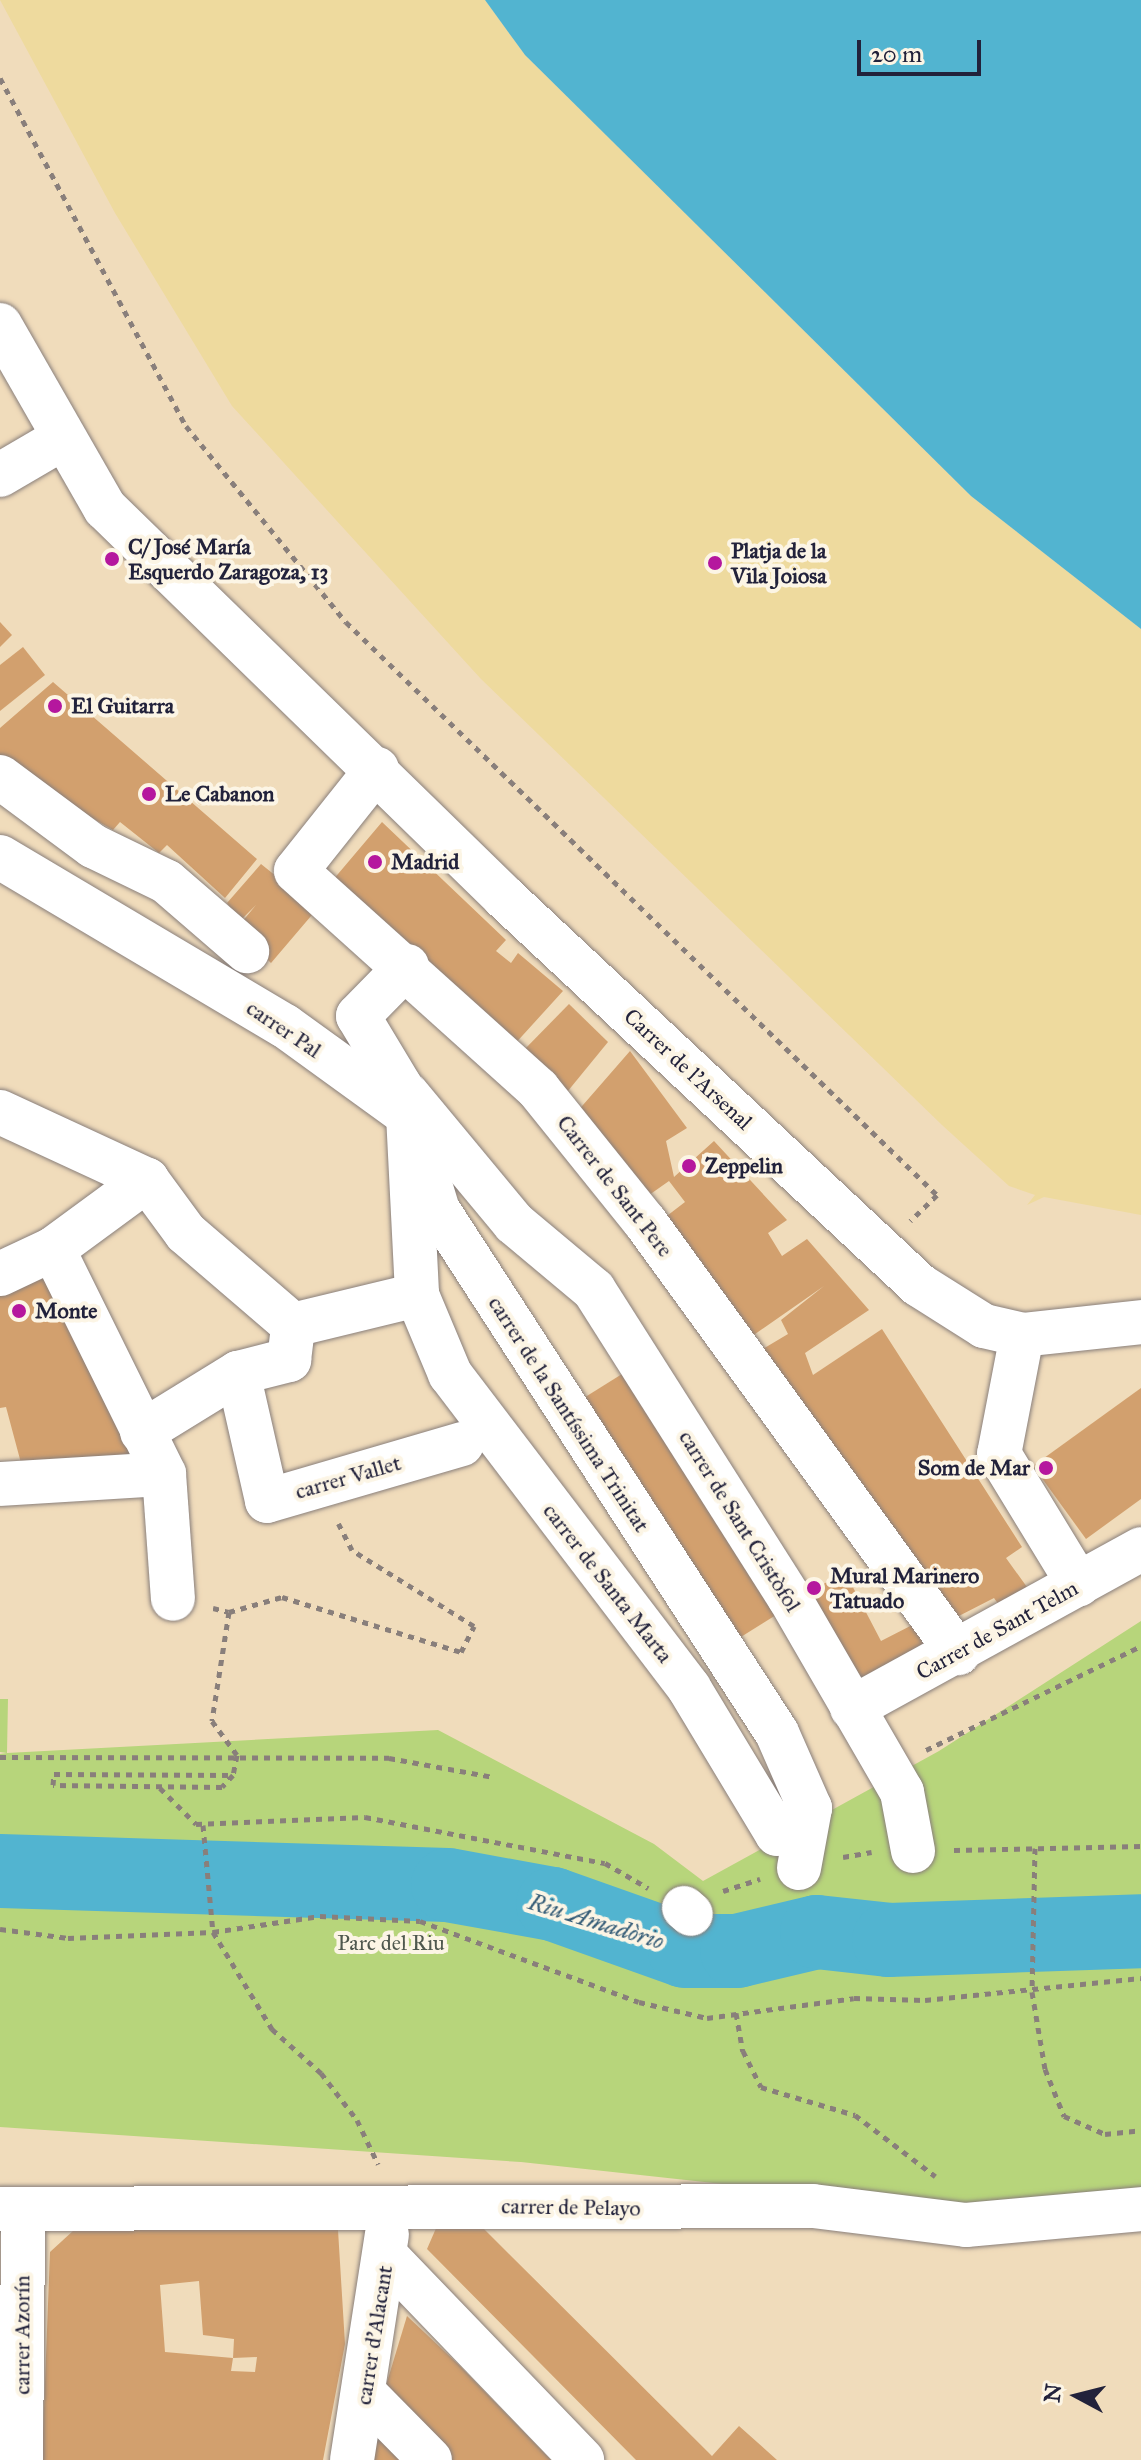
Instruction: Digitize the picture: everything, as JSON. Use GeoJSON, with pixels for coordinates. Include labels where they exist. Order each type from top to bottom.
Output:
{"type":"FeatureCollection","features":[{"type":"Feature","properties":{"kind":"street","name":"Carrer de l'Arsenal"},"geometry":{"type":"LineString","coordinates":[[0,325],[60,440],[105,508],[919,1285],[970,1319],[1022,1335],[1141,1322]]}},
{"type":"Feature","properties":{"kind":"street"},"geometry":{"type":"LineString","coordinates":[[0,475],[60,440]]}},
{"type":"Feature","properties":{"kind":"street","name":"Carrer de Sant Pere"},"geometry":{"type":"LineString","coordinates":[[377,769],[296,871],[407,966],[538,1089],[645,1222],[958,1653]]}},
{"type":"Feature","properties":{"kind":"street"},"geometry":{"type":"LineString","coordinates":[[0,777],[93,846],[167,882],[247,951]]}},
{"type":"Feature","properties":{"kind":"street","name":"carrer Pal"},"geometry":{"type":"LineString","coordinates":[[0,857],[285,1026],[404,1101]]}},
{"type":"Feature","properties":{"kind":"street","name":"carrer de la Santíssima Trinitat"},"geometry":{"type":"LineString","coordinates":[[407,966],[358,1016],[404,1101],[438,1210],[777,1733],[810,1808]]}},
{"type":"Feature","properties":{"kind":"street"},"geometry":{"type":"LineString","coordinates":[[293,1325],[417,1295],[404,1101]]}},
{"type":"Feature","properties":{"kind":"street","name":"carrer de Sant Cristòfol"},"geometry":{"type":"LineString","coordinates":[[404,1101],[514,1223],[594,1290],[902,1792],[913,1851]]}},
{"type":"Feature","properties":{"kind":"street"},"geometry":{"type":"LineString","coordinates":[[0,1112],[147,1180],[186,1233],[293,1325]]}},
{"type":"Feature","properties":{"kind":"street"},"geometry":{"type":"LineString","coordinates":[[0,1274],[53,1249],[147,1180]]}},
{"type":"Feature","properties":{"kind":"street"},"geometry":{"type":"LineString","coordinates":[[53,1249],[164,1474],[173,1599]]}},
{"type":"Feature","properties":{"kind":"street","name":"carrer de Santa Marta"},"geometry":{"type":"LineString","coordinates":[[417,1295],[450,1374],[689,1688],[777,1834],[810,1808]]}},
{"type":"Feature","properties":{"kind":"street"},"geometry":{"type":"LineString","coordinates":[[142,1432],[238,1373],[289,1360],[293,1325]]}},
{"type":"Feature","properties":{"kind":"street"},"geometry":{"type":"LineString","coordinates":[[1022,1335],[999,1454],[1079,1585]]}},
{"type":"Feature","properties":{"kind":"street","name":"carrer Vallet"},"geometry":{"type":"LineString","coordinates":[[238,1373],[267,1501],[462,1444]]}},
{"type":"Feature","properties":{"kind":"street"},"geometry":{"type":"LineString","coordinates":[[0,1484],[164,1474]]}},
{"type":"Feature","properties":{"kind":"street","name":"Carrer de Sant Telm"},"geometry":{"type":"LineString","coordinates":[[852,1708],[958,1653],[1141,1549]]}},
{"type":"Feature","properties":{"kind":"street"},"geometry":{"type":"LineString","coordinates":[[799,1868],[810,1808]]}},
{"type":"Feature","properties":{"kind":"street","name":"carrer de Pelayo"},"geometry":{"type":"LineString","coordinates":[[12,2210],[384,2190],[813,2206],[966,2225],[1141,2209]]}},
{"type":"Feature","properties":{"kind":"street","name":"carrer d'Alacant"},"geometry":{"type":"LineString","coordinates":[[352,2460],[366,2395],[386,2256],[384,2190]]}},
{"type":"Feature","properties":{"kind":"street","name":"carrer Azorín"},"geometry":{"type":"LineString","coordinates":[[12,2210],[21,2460]]}},
{"type":"Feature","properties":{"kind":"street"},"geometry":{"type":"LineString","coordinates":[[386,2256],[582,2460]]}},
{"type":"Feature","properties":{"kind":"street"},"geometry":{"type":"LineString","coordinates":[[366,2395],[430,2460]]}},
{"type":"Feature","properties":{"kind":"path"},"geometry":{"type":"LineString","coordinates":[[0,78],[186,426],[346,622],[937,1195],[898,1233]]}},
{"type":"Feature","properties":{"kind":"path"},"geometry":{"type":"LineString","coordinates":[[233,1775],[54,1774],[53,1785],[222,1787],[233,1775],[237,1755],[212,1721],[229,1612],[282,1597],[461,1652],[474,1626],[352,1550],[320,1485]]}},
{"type":"Feature","properties":{"kind":"path"},"geometry":{"type":"LineString","coordinates":[[887,1767],[1141,1646]]}},
{"type":"Feature","properties":{"kind":"path"},"geometry":{"type":"LineString","coordinates":[[0,1757],[237,1755],[389,1758],[494,1777]]}},
{"type":"Feature","properties":{"kind":"path"},"geometry":{"type":"LineString","coordinates":[[160,1788],[203,1825],[365,1817],[605,1863],[676,1904]]}},
{"type":"Feature","properties":{"kind":"path"},"geometry":{"type":"LineString","coordinates":[[203,1825],[201,1850],[213,1932],[272,2029],[321,2073],[357,2120],[384,2190]]}},
{"type":"Feature","properties":{"kind":"path"},"geometry":{"type":"LineString","coordinates":[[1141,1846],[1035,1848],[1032,1992],[1045,2069],[1064,2116],[1105,2134],[1141,2130]]}},
{"type":"Feature","properties":{"kind":"path"},"geometry":{"type":"LineString","coordinates":[[0,1929],[68,1938],[213,1932],[320,1916],[420,1921],[639,2002],[707,2018],[854,1998],[1032,1992],[1141,1978]]}},
{"type":"Feature","properties":{"kind":"path"},"geometry":{"type":"LineString","coordinates":[[736,2013],[761,2087],[855,2115],[961,2199],[966,2225]]}},
{"type":"Feature","properties":{"kind":"green space","name":"Parc del Riu"},"geometry":{"type":"Polygon","coordinates":[[[1141,1621],[1141,2197],[960,2210],[521,2162],[0,2127],[0,1754],[438,1730],[654,1844],[703,1881],[939,1751],[1141,1621]]]}},
{"type":"Feature","properties":{"kind":"green space"},"geometry":{"type":"Polygon","coordinates":[[[0,1699],[8,1699],[7,1753],[0,1752],[0,1699]]]}},
{"type":"Feature","properties":{"kind":"sand","name":"Platja de la Vila Joiosa"},"geometry":{"type":"Polygon","coordinates":[[[0,0],[485,0],[525,55],[971,496],[1141,629],[1141,1215],[1044,1197],[1027,1205],[1035,1195],[1009,1186],[942,1125],[481,679],[232,406],[115,213],[0,0]]]}},
{"type":"Feature","properties":{"kind":"water"},"geometry":{"type":"Polygon","coordinates":[[[485,0],[1141,0],[1141,629],[971,496],[525,55],[485,0]]]}},
{"type":"Feature","properties":{"kind":"building"},"geometry":{"type":"Polygon","coordinates":[[[0,622],[12,635],[0,647],[0,622]]]}},
{"type":"Feature","properties":{"kind":"building"},"geometry":{"type":"Polygon","coordinates":[[[23,647],[45,675],[0,711],[0,665],[23,647]]]}},
{"type":"Feature","properties":{"kind":"building"},"geometry":{"type":"Polygon","coordinates":[[[53,682],[257,859],[225,898],[167,845],[159,853],[120,822],[113,830],[0,765],[0,728],[53,682]]]}},
{"type":"Feature","properties":{"kind":"building"},"geometry":{"type":"Polygon","coordinates":[[[382,822],[506,940],[496,951],[511,963],[518,953],[563,991],[513,1046],[327,887],[382,822]]]}},
{"type":"Feature","properties":{"kind":"building"},"geometry":{"type":"Polygon","coordinates":[[[261,864],[317,909],[271,963],[236,929],[256,905],[240,921],[227,903],[261,864]]]}},
{"type":"Feature","properties":{"kind":"building"},"geometry":{"type":"Polygon","coordinates":[[[569,1004],[608,1042],[563,1097],[523,1051],[569,1004]]]}},
{"type":"Feature","properties":{"kind":"building"},"geometry":{"type":"Polygon","coordinates":[[[630,1051],[687,1128],[666,1141],[674,1177],[714,1141],[787,1220],[768,1233],[782,1256],[807,1239],[869,1310],[805,1353],[813,1375],[882,1329],[1022,1547],[1006,1558],[1037,1601],[1011,1622],[994,1598],[953,1619],[756,1353],[788,1334],[781,1320],[824,1286],[748,1339],[659,1222],[685,1202],[669,1181],[642,1200],[576,1113],[630,1051]]]}},
{"type":"Feature","properties":{"kind":"building"},"geometry":{"type":"Polygon","coordinates":[[[50,1268],[129,1430],[130,1473],[25,1478],[6,1407],[0,1408],[0,1290],[50,1268]]]}},
{"type":"Feature","properties":{"kind":"building"},"geometry":{"type":"Polygon","coordinates":[[[630,1369],[782,1612],[727,1645],[576,1403],[630,1369]]]}},
{"type":"Feature","properties":{"kind":"building"},"geometry":{"type":"Polygon","coordinates":[[[1141,1388],[1141,1499],[1086,1539],[1033,1466],[1141,1388]]]}},
{"type":"Feature","properties":{"kind":"building"},"geometry":{"type":"Polygon","coordinates":[[[845,1572],[881,1641],[922,1620],[938,1646],[858,1692],[800,1597],[845,1572]]]}},
{"type":"Feature","properties":{"kind":"building"},"geometry":{"type":"Polygon","coordinates":[[[437,2226],[482,2227],[712,2456],[739,2426],[777,2460],[636,2460],[427,2249],[437,2226]]]}},
{"type":"Feature","properties":{"kind":"building"},"geometry":{"type":"Polygon","coordinates":[[[74,2230],[338,2230],[345,2344],[323,2460],[42,2460],[50,2252],[74,2230]],[[199,2281],[160,2285],[165,2352],[233,2358],[234,2339],[203,2335],[199,2281]],[[257,2357],[233,2358],[231,2371],[255,2372],[257,2357]]]}},
{"type":"Feature","properties":{"kind":"building"},"geometry":{"type":"Polygon","coordinates":[[[407,2316],[551,2460],[448,2460],[384,2392],[407,2316]]]}},
{"type":"Feature","properties":{"kind":"building"},"geometry":{"type":"Polygon","coordinates":[[[378,2417],[421,2460],[369,2460],[378,2417]]]}},
{"type":"Feature","properties":{"kind":"waterway","name":"Riu Amadòrio"},"geometry":{"type":"LineString","coordinates":[[0,1871],[448,1885],[553,1904],[685,1951],[737,1951],[817,1932],[889,1940],[1141,1931]]}},
{"type":"Feature","properties":{"kind":"place","name":"C/ José María Esquerdo Zaragoza, 13"},"geometry":{"type":"Point","coordinates":[112,559]}},
{"type":"Feature","properties":{"kind":"place","name":"Platja de la Vila Joiosa"},"geometry":{"type":"Point","coordinates":[715,563]}},
{"type":"Feature","properties":{"kind":"place","name":"El Guitarra"},"geometry":{"type":"Point","coordinates":[55,706]}},
{"type":"Feature","properties":{"kind":"place","name":"Le Cabanon"},"geometry":{"type":"Point","coordinates":[149,794]}},
{"type":"Feature","properties":{"kind":"place","name":"Madrid"},"geometry":{"type":"Point","coordinates":[375,862]}},
{"type":"Feature","properties":{"kind":"place","name":"Zeppelin"},"geometry":{"type":"Point","coordinates":[689,1166]}},
{"type":"Feature","properties":{"kind":"place","name":"Monte"},"geometry":{"type":"Point","coordinates":[19,1311]}},
{"type":"Feature","properties":{"kind":"place","name":"Som de Mar"},"geometry":{"type":"Point","coordinates":[1046,1468]}},
{"type":"Feature","properties":{"kind":"place","name":"Mural Marinero Tatuado"},"geometry":{"type":"Point","coordinates":[814,1588]}}]}
